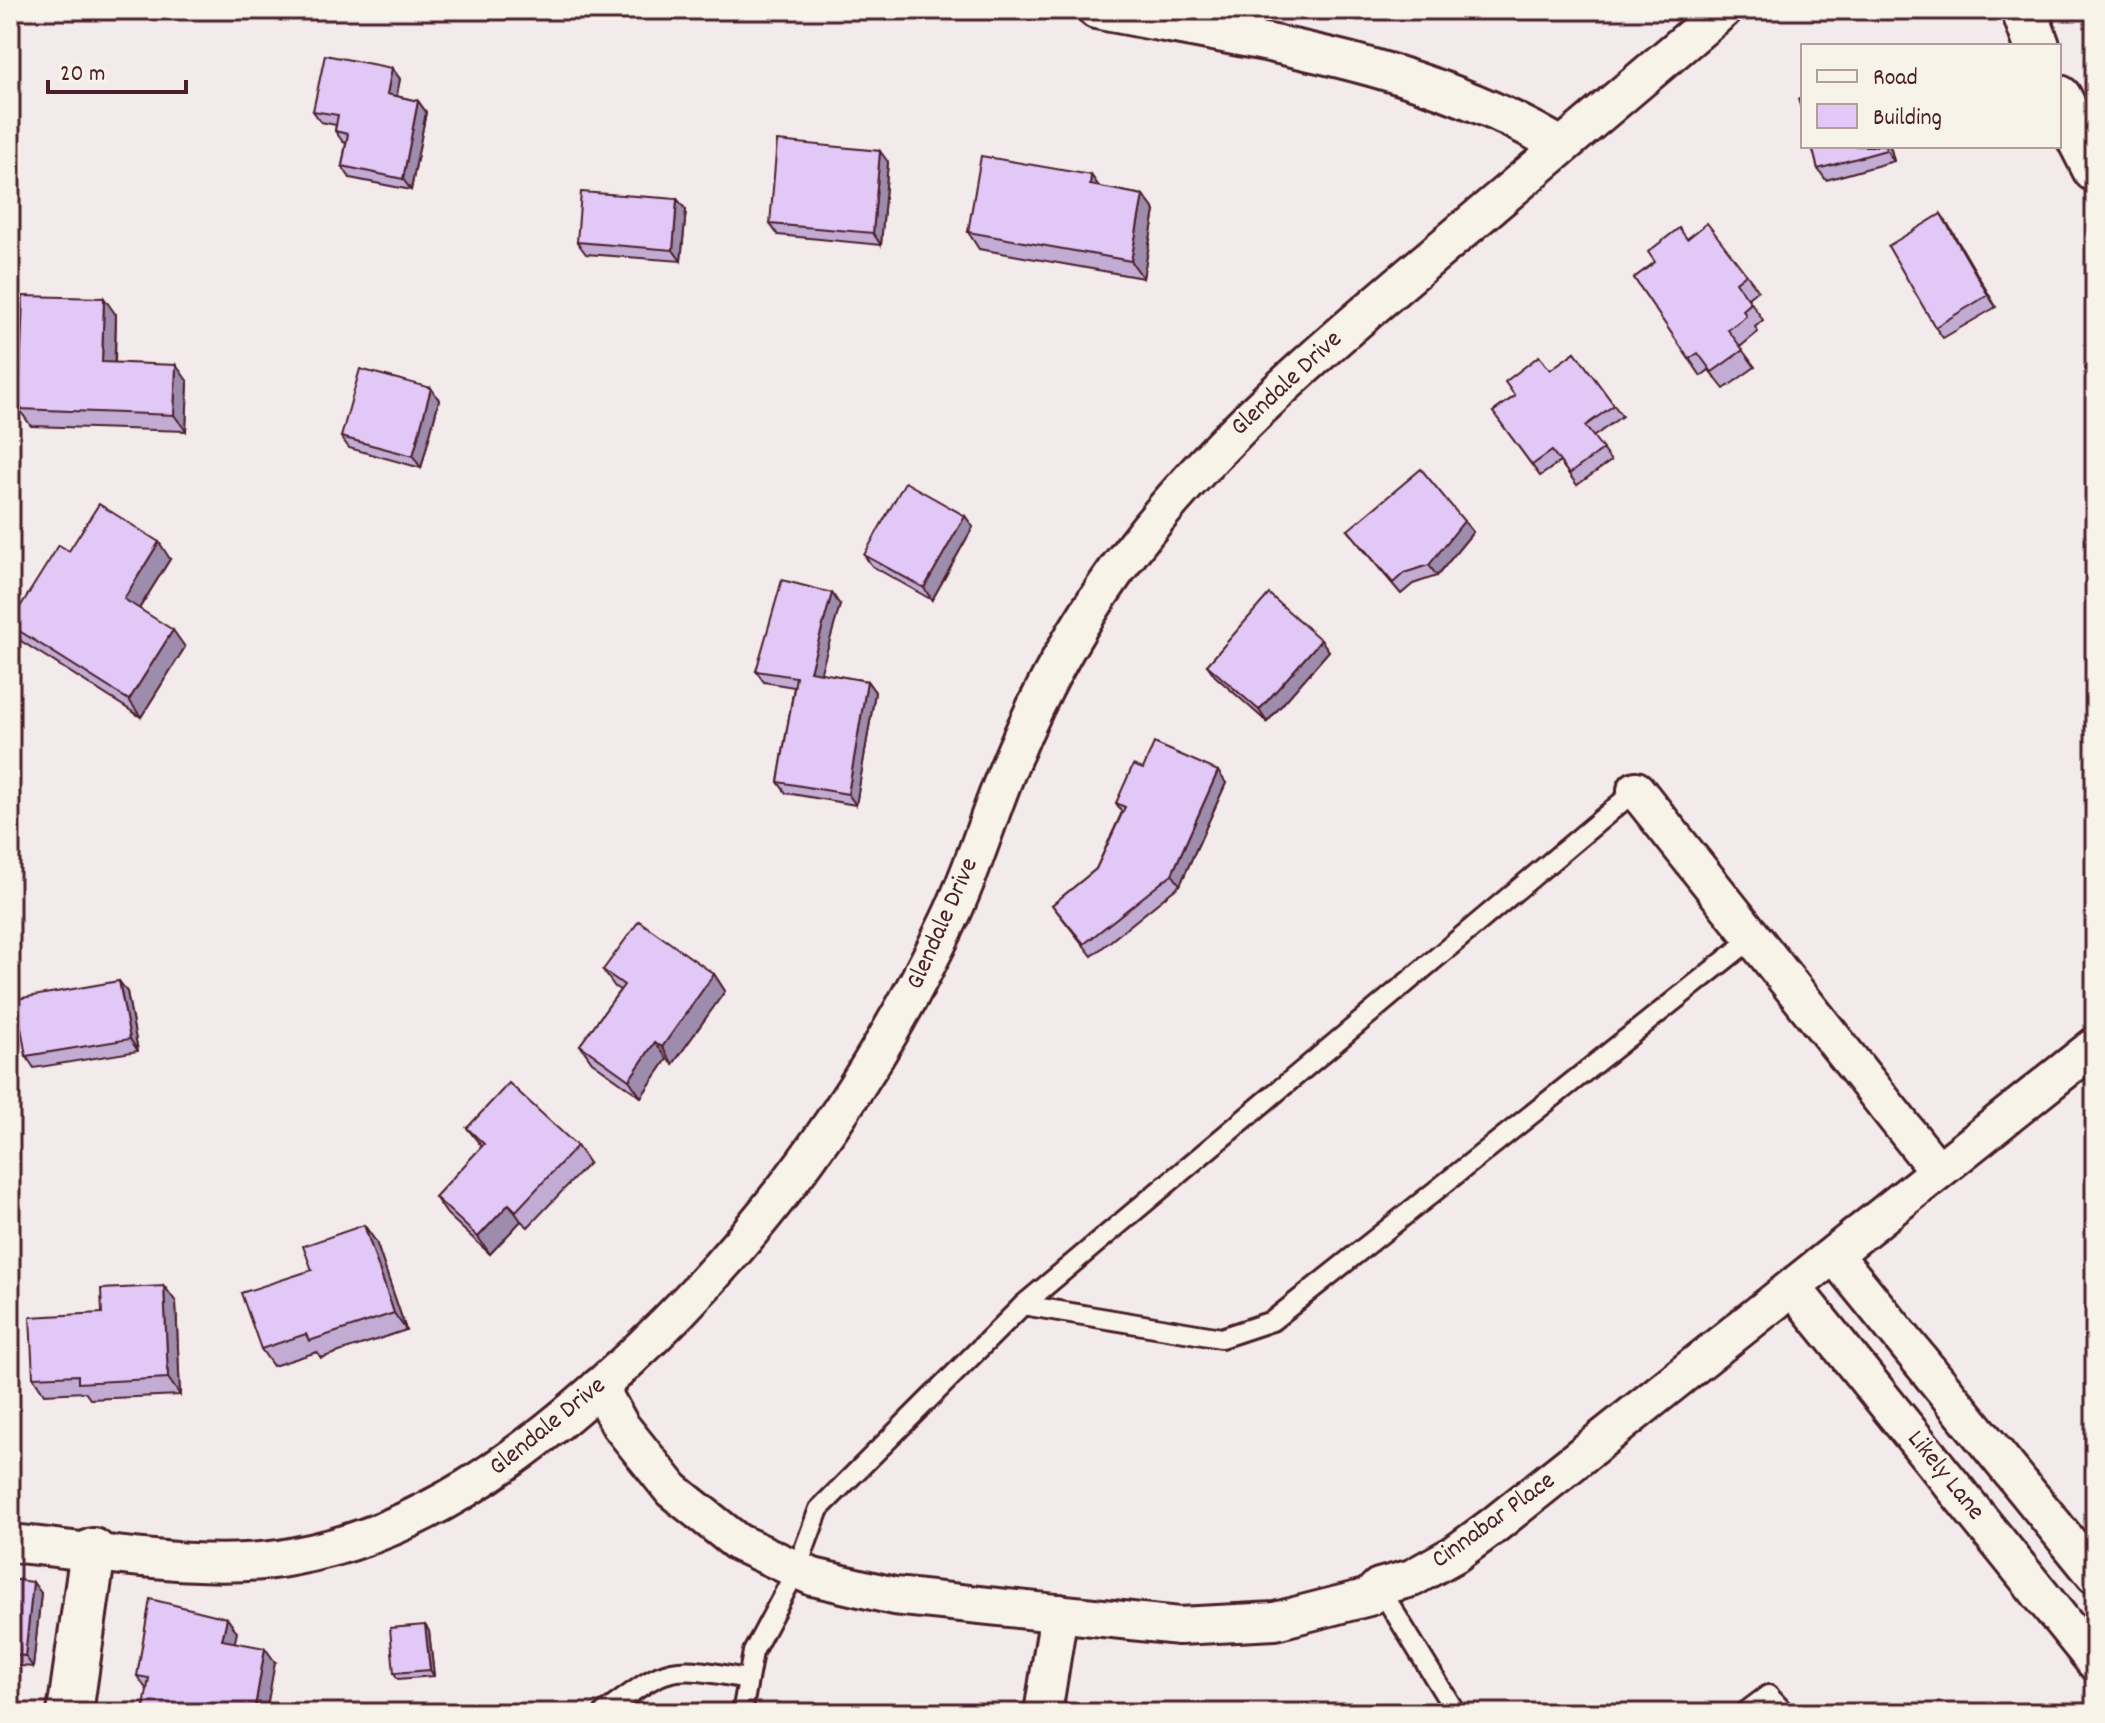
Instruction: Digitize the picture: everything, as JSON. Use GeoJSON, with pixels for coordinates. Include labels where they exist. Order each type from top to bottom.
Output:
{"type":"FeatureCollection","features":[{"type":"Feature","properties":{"kind":"street"},"geometry":{"type":"LineString","coordinates":[[1096,10],[1375,65],[1453,91],[1561,146]]}},
{"type":"Feature","properties":{"kind":"street","name":"Glendale Drive"},"geometry":{"type":"LineString","coordinates":[[10,1543],[217,1562],[284,1559],[349,1545],[414,1519],[464,1492],[517,1457],[599,1387],[671,1321],[756,1230],[828,1135],[893,1031],[952,914],[1009,765],[1058,665],[1134,546],[1207,460],[1293,374],[1723,10]]}},
{"type":"Feature","properties":{"kind":"street"},"geometry":{"type":"LineString","coordinates":[[2024,10],[2036,44]]}},
{"type":"Feature","properties":{"kind":"street"},"geometry":{"type":"LineString","coordinates":[[2061,102],[2095,169]]}},
{"type":"Feature","properties":{"kind":"street"},"geometry":{"type":"LineString","coordinates":[[1636,790],[1938,1171]]}},
{"type":"Feature","properties":{"kind":"street","name":"Cinnabar Place"},"geometry":{"type":"LineString","coordinates":[[599,1387],[620,1425],[672,1490],[737,1542],[796,1571],[853,1589],[1179,1626],[1227,1626],[1322,1612],[1369,1597],[1379,1587],[1412,1578],[1464,1547],[1794,1289],[2095,1046]]}},
{"type":"Feature","properties":{"kind":"street","name":"Likely Lane"},"geometry":{"type":"LineString","coordinates":[[1835,1256],[2095,1575]]}},
{"type":"Feature","properties":{"kind":"street","name":"Likely Lane"},"geometry":{"type":"LineString","coordinates":[[1794,1289],[2095,1662]]}},
{"type":"Feature","properties":{"kind":"street"},"geometry":{"type":"LineString","coordinates":[[70,1713],[93,1551]]}},
{"type":"Feature","properties":{"kind":"street"},"geometry":{"type":"LineString","coordinates":[[1043,1713],[1059,1613]]}},
{"type":"Feature","properties":{"kind":"lane"},"geometry":{"type":"LineString","coordinates":[[742,1713],[753,1652],[796,1571],[819,1509],[1023,1305],[1636,790]]}},
{"type":"Feature","properties":{"kind":"lane"},"geometry":{"type":"LineString","coordinates":[[1023,1305],[1221,1338],[1272,1321],[1754,937]]}},
{"type":"Feature","properties":{"kind":"lane"},"geometry":{"type":"LineString","coordinates":[[1379,1587],[1456,1713]]}},
{"type":"Feature","properties":{"kind":"lane"},"geometry":{"type":"LineString","coordinates":[[604,1713],[656,1675],[687,1668],[747,1679]]}},
{"type":"Feature","properties":{"kind":"lane"},"geometry":{"type":"LineString","coordinates":[[1744,1713],[1768,1695],[1785,1713]]}},
{"type":"Feature","properties":{"kind":"building"},"geometry":{"type":"Polygon","coordinates":[[[325,55],[392,68],[387,94],[418,101],[403,179],[342,166],[348,134],[335,131],[338,115],[313,111],[325,55]]]}},
{"type":"Feature","properties":{"kind":"building"},"geometry":{"type":"Polygon","coordinates":[[[777,141],[880,151],[873,233],[770,224],[777,141]]]}},
{"type":"Feature","properties":{"kind":"building"},"geometry":{"type":"Polygon","coordinates":[[[1813,148],[1886,148],[1886,150],[1818,169],[1813,148]]]}},
{"type":"Feature","properties":{"kind":"building"},"geometry":{"type":"Polygon","coordinates":[[[981,156],[1091,175],[1090,185],[1143,195],[1131,261],[968,232],[981,156]]]}},
{"type":"Feature","properties":{"kind":"building"},"geometry":{"type":"Polygon","coordinates":[[[581,192],[677,199],[673,250],[577,242],[581,192]]]}},
{"type":"Feature","properties":{"kind":"building"},"geometry":{"type":"Polygon","coordinates":[[[1941,214],[1988,295],[1935,327],[1888,246],[1941,214]]]}},
{"type":"Feature","properties":{"kind":"building"},"geometry":{"type":"Polygon","coordinates":[[[1707,223],[1746,274],[1736,282],[1751,303],[1743,310],[1746,316],[1728,330],[1743,350],[1712,372],[1698,353],[1689,359],[1634,278],[1655,262],[1648,252],[1679,228],[1687,239],[1707,223]]]}},
{"type":"Feature","properties":{"kind":"building"},"geometry":{"type":"Polygon","coordinates":[[[23,296],[104,298],[102,362],[176,365],[174,415],[19,409],[23,296]]]}},
{"type":"Feature","properties":{"kind":"building"},"geometry":{"type":"Polygon","coordinates":[[[1575,352],[1614,405],[1585,426],[1603,449],[1569,474],[1552,451],[1532,465],[1493,412],[1515,396],[1505,382],[1539,356],[1550,370],[1575,352]]]}},
{"type":"Feature","properties":{"kind":"building"},"geometry":{"type":"Polygon","coordinates":[[[360,369],[431,388],[413,456],[341,437],[360,369]]]}},
{"type":"Feature","properties":{"kind":"building"},"geometry":{"type":"Polygon","coordinates":[[[1421,469],[1464,521],[1429,565],[1404,573],[1393,583],[1348,530],[1421,469]]]}},
{"type":"Feature","properties":{"kind":"building"},"geometry":{"type":"Polygon","coordinates":[[[905,482],[965,516],[924,588],[864,555],[905,482]]]}},
{"type":"Feature","properties":{"kind":"building"},"geometry":{"type":"Polygon","coordinates":[[[99,504],[159,542],[124,599],[173,630],[129,700],[10,625],[59,545],[69,551],[99,504]]]}},
{"type":"Feature","properties":{"kind":"building"},"geometry":{"type":"Polygon","coordinates":[[[782,580],[832,593],[810,671],[867,681],[848,794],[778,782],[796,677],[756,671],[782,580]]]}},
{"type":"Feature","properties":{"kind":"building"},"geometry":{"type":"Polygon","coordinates":[[[1269,594],[1321,640],[1259,710],[1207,665],[1269,594]]]}},
{"type":"Feature","properties":{"kind":"building"},"geometry":{"type":"Polygon","coordinates":[[[1154,743],[1218,771],[1172,874],[1084,944],[1052,905],[1096,869],[1125,807],[1116,803],[1133,765],[1143,769],[1154,743]]]}},
{"type":"Feature","properties":{"kind":"building"},"geometry":{"type":"Polygon","coordinates":[[[639,921],[714,974],[662,1047],[655,1042],[629,1080],[580,1045],[624,985],[603,970],[639,921]]]}},
{"type":"Feature","properties":{"kind":"building"},"geometry":{"type":"Polygon","coordinates":[[[119,981],[130,1039],[26,1056],[16,999],[119,981]]]}},
{"type":"Feature","properties":{"kind":"building"},"geometry":{"type":"Polygon","coordinates":[[[509,1083],[577,1146],[516,1211],[509,1204],[478,1237],[435,1197],[484,1144],[467,1128],[509,1083]]]}},
{"type":"Feature","properties":{"kind":"building"},"geometry":{"type":"Polygon","coordinates":[[[364,1225],[394,1313],[309,1341],[306,1334],[261,1349],[241,1293],[312,1270],[303,1246],[364,1225]]]}},
{"type":"Feature","properties":{"kind":"building"},"geometry":{"type":"Polygon","coordinates":[[[164,1286],[168,1378],[78,1383],[78,1375],[33,1377],[30,1317],[102,1313],[101,1289],[164,1286]]]}},
{"type":"Feature","properties":{"kind":"building"},"geometry":{"type":"Polygon","coordinates":[[[10,1579],[33,1582],[25,1656],[10,1654],[10,1579]]]}},
{"type":"Feature","properties":{"kind":"building"},"geometry":{"type":"Polygon","coordinates":[[[150,1599],[227,1618],[222,1640],[265,1648],[254,1713],[143,1713],[149,1678],[137,1676],[150,1599]]]}},
{"type":"Feature","properties":{"kind":"building"},"geometry":{"type":"Polygon","coordinates":[[[425,1625],[430,1670],[394,1673],[390,1628],[425,1625]]]}}]}
